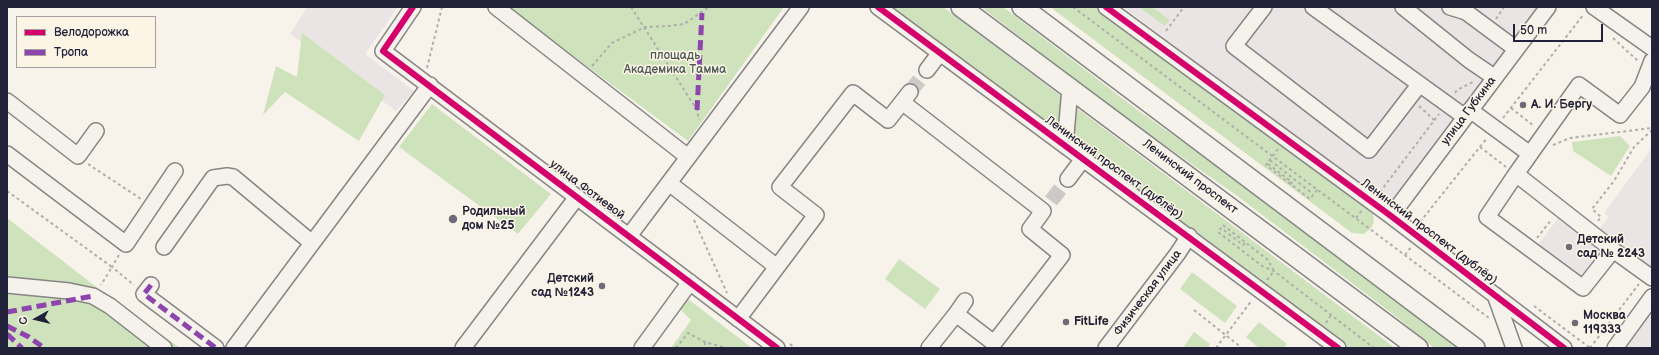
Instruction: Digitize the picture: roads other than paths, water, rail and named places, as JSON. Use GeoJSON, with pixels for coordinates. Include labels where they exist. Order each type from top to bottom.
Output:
{"type":"FeatureCollection","features":[{"type":"Feature","properties":{"kind":"main road","name":"Ленинский проспект"},"geometry":{"type":"LineString","coordinates":[[961,7],[1418,348]]}},
{"type":"Feature","properties":{"kind":"main road"},"geometry":{"type":"LineString","coordinates":[[1022,7],[1475,348]]}},
{"type":"Feature","properties":{"kind":"street","name":"улица Фотиевой"},"geometry":{"type":"LineString","coordinates":[[413,7],[383,50],[777,348]]}},
{"type":"Feature","properties":{"kind":"street"},"geometry":{"type":"LineString","coordinates":[[496,7],[688,157]]}},
{"type":"Feature","properties":{"kind":"street"},"geometry":{"type":"LineString","coordinates":[[629,236],[801,7]]}},
{"type":"Feature","properties":{"kind":"street","name":"Ленинский проспект (дублёр)"},"geometry":{"type":"LineString","coordinates":[[878,7],[939,54],[1189,236],[1259,291],[1338,348]]}},
{"type":"Feature","properties":{"kind":"street","name":"Ленинский проспект (дублёр)"},"geometry":{"type":"LineString","coordinates":[[1106,7],[1391,216],[1564,348]]}},
{"type":"Feature","properties":{"kind":"street"},"geometry":{"type":"LineString","coordinates":[[1264,7],[1234,46],[1369,150],[1419,85]]}},
{"type":"Feature","properties":{"kind":"street"},"geometry":{"type":"LineString","coordinates":[[1313,7],[1419,85],[1495,128],[1537,144]]}},
{"type":"Feature","properties":{"kind":"street"},"geometry":{"type":"LineString","coordinates":[[1403,7],[1469,60],[1494,77]]}},
{"type":"Feature","properties":{"kind":"street"},"geometry":{"type":"LineString","coordinates":[[1450,7],[1466,12],[1516,49]]}},
{"type":"Feature","properties":{"kind":"street","name":"улица Губкина"},"geometry":{"type":"LineString","coordinates":[[1391,216],[1548,7]]}},
{"type":"Feature","properties":{"kind":"street"},"geometry":{"type":"LineString","coordinates":[[1590,10],[1652,48]]}},
{"type":"Feature","properties":{"kind":"street"},"geometry":{"type":"LineString","coordinates":[[926,70],[939,54]]}},
{"type":"Feature","properties":{"kind":"street"},"geometry":{"type":"LineString","coordinates":[[1613,250],[1582,288],[1487,217],[1579,85],[1620,115],[1642,87],[1650,66]]}},
{"type":"Feature","properties":{"kind":"street"},"geometry":{"type":"LineString","coordinates":[[234,348],[430,85]]}},
{"type":"Feature","properties":{"kind":"street"},"geometry":{"type":"LineString","coordinates":[[1064,146],[1070,88]]}},
{"type":"Feature","properties":{"kind":"street"},"geometry":{"type":"LineString","coordinates":[[738,319],[816,215],[780,187],[853,93],[888,120],[906,97],[1047,206],[1023,229],[1062,255],[994,343],[956,314]]}},
{"type":"Feature","properties":{"kind":"street"},"geometry":{"type":"LineString","coordinates":[[7,101],[78,156],[96,131]]}},
{"type":"Feature","properties":{"kind":"street"},"geometry":{"type":"LineString","coordinates":[[7,154],[126,244],[175,171]]}},
{"type":"Feature","properties":{"kind":"street"},"geometry":{"type":"LineString","coordinates":[[1068,179],[1083,159]]}},
{"type":"Feature","properties":{"kind":"street"},"geometry":{"type":"LineString","coordinates":[[1516,174],[1613,250],[1649,276]]}},
{"type":"Feature","properties":{"kind":"street"},"geometry":{"type":"LineString","coordinates":[[164,247],[214,178],[227,176],[233,177],[312,242]]}},
{"type":"Feature","properties":{"kind":"street"},"geometry":{"type":"LineString","coordinates":[[669,183],[778,267]]}},
{"type":"Feature","properties":{"kind":"street"},"geometry":{"type":"LineString","coordinates":[[462,348],[468,332],[577,196]]}},
{"type":"Feature","properties":{"kind":"street","name":"Физическая улица"},"geometry":{"type":"LineString","coordinates":[[1106,348],[1178,253],[1189,236]]}},
{"type":"Feature","properties":{"kind":"street"},"geometry":{"type":"LineString","coordinates":[[642,348],[690,282]]}},
{"type":"Feature","properties":{"kind":"street"},"geometry":{"type":"LineString","coordinates":[[7,285],[69,291],[93,296],[110,306],[164,348]]}},
{"type":"Feature","properties":{"kind":"street"},"geometry":{"type":"LineString","coordinates":[[147,289],[216,348]]}},
{"type":"Feature","properties":{"kind":"street"},"geometry":{"type":"LineString","coordinates":[[1494,295],[1514,348]]}},
{"type":"Feature","properties":{"kind":"street"},"geometry":{"type":"LineString","coordinates":[[1615,348],[1652,297]]}},
{"type":"Feature","properties":{"kind":"street"},"geometry":{"type":"LineString","coordinates":[[930,348],[965,301]]}},
{"type":"Feature","properties":{"kind":"tunnel"},"geometry":{"type":"LineString","coordinates":[[910,92],[927,70]]}},
{"type":"Feature","properties":{"kind":"tunnel"},"geometry":{"type":"LineString","coordinates":[[1051,201],[1068,179]]}},
{"type":"Feature","properties":{"kind":"place","name":"А. И. Бергу"},"geometry":{"type":"Point","coordinates":[1523,105]}},
{"type":"Feature","properties":{"kind":"place","name":"Родильный дом №25"},"geometry":{"type":"Point","coordinates":[453,219]}},
{"type":"Feature","properties":{"kind":"place","name":"Детский сад № 2243"},"geometry":{"type":"Point","coordinates":[1569,247]}},
{"type":"Feature","properties":{"kind":"place","name":"Детский сад №1243"},"geometry":{"type":"Point","coordinates":[602,286]}},
{"type":"Feature","properties":{"kind":"place","name":"FitLife"},"geometry":{"type":"Point","coordinates":[1066,322]}},
{"type":"Feature","properties":{"kind":"place","name":"Москва 119333"},"geometry":{"type":"Point","coordinates":[1575,323]}},
{"type":"Feature","properties":{"kind":"park label","name":"площадь Академика Тамма"},"geometry":{"type":"Point","coordinates":[675,63]}}]}
